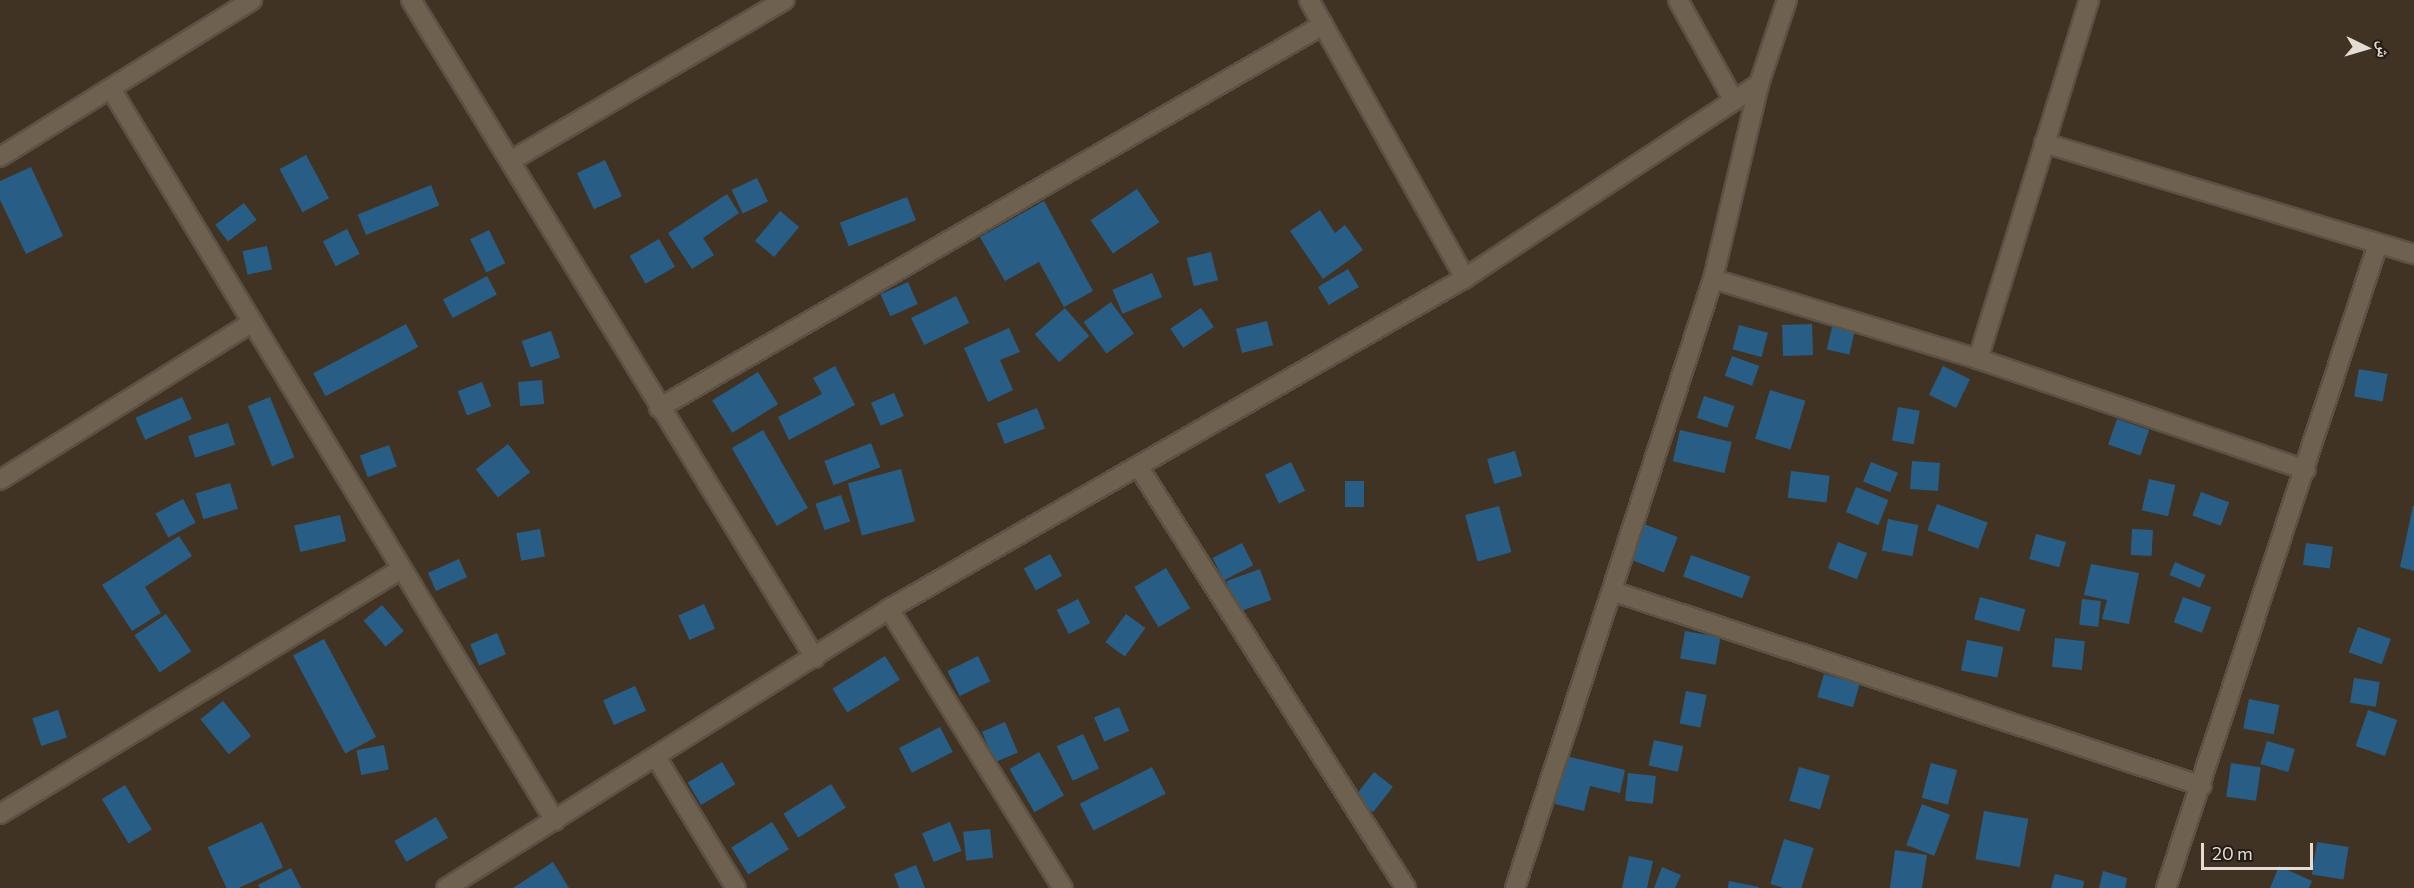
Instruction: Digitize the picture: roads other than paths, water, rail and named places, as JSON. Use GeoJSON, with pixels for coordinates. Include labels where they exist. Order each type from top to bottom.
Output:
{"type":"FeatureCollection","features":[{"type":"Feature","properties":{"kind":"street"},"geometry":{"type":"LineString","coordinates":[[0,157],[252,0]]}},
{"type":"Feature","properties":{"kind":"street"},"geometry":{"type":"LineString","coordinates":[[411,0],[512,160],[659,408],[816,658]]}},
{"type":"Feature","properties":{"kind":"street"},"geometry":{"type":"LineString","coordinates":[[512,160],[783,0]]}},
{"type":"Feature","properties":{"kind":"street"},"geometry":{"type":"LineString","coordinates":[[1309,0],[1465,278]]}},
{"type":"Feature","properties":{"kind":"street"},"geometry":{"type":"LineString","coordinates":[[1678,0],[1734,101]]}},
{"type":"Feature","properties":{"kind":"street"},"geometry":{"type":"LineString","coordinates":[[1515,888],[1615,592],[1713,279],[1759,84],[1786,0]]}},
{"type":"Feature","properties":{"kind":"street"},"geometry":{"type":"LineString","coordinates":[[1978,359],[2088,0]]}},
{"type":"Feature","properties":{"kind":"street"},"geometry":{"type":"LineString","coordinates":[[659,408],[1323,25]]}},
{"type":"Feature","properties":{"kind":"street"},"geometry":{"type":"LineString","coordinates":[[446,888],[816,658],[889,609],[1465,278],[1759,84]]}},
{"type":"Feature","properties":{"kind":"street"},"geometry":{"type":"LineString","coordinates":[[111,89],[250,324],[555,821]]}},
{"type":"Feature","properties":{"kind":"street"},"geometry":{"type":"LineString","coordinates":[[2044,143],[2414,254]]}},
{"type":"Feature","properties":{"kind":"street"},"geometry":{"type":"LineString","coordinates":[[2166,888],[2202,786],[2378,244]]}},
{"type":"Feature","properties":{"kind":"street"},"geometry":{"type":"LineString","coordinates":[[1713,279],[1978,359],[2306,470]]}},
{"type":"Feature","properties":{"kind":"street"},"geometry":{"type":"LineString","coordinates":[[0,480],[250,324]]}},
{"type":"Feature","properties":{"kind":"street"},"geometry":{"type":"LineString","coordinates":[[1138,465],[1406,888]]}},
{"type":"Feature","properties":{"kind":"street"},"geometry":{"type":"LineString","coordinates":[[0,814],[401,569]]}},
{"type":"Feature","properties":{"kind":"street"},"geometry":{"type":"LineString","coordinates":[[1615,592],[2202,786]]}},
{"type":"Feature","properties":{"kind":"street"},"geometry":{"type":"LineString","coordinates":[[889,609],[1063,888]]}},
{"type":"Feature","properties":{"kind":"street"},"geometry":{"type":"LineString","coordinates":[[656,757],[736,888]]}}]}
